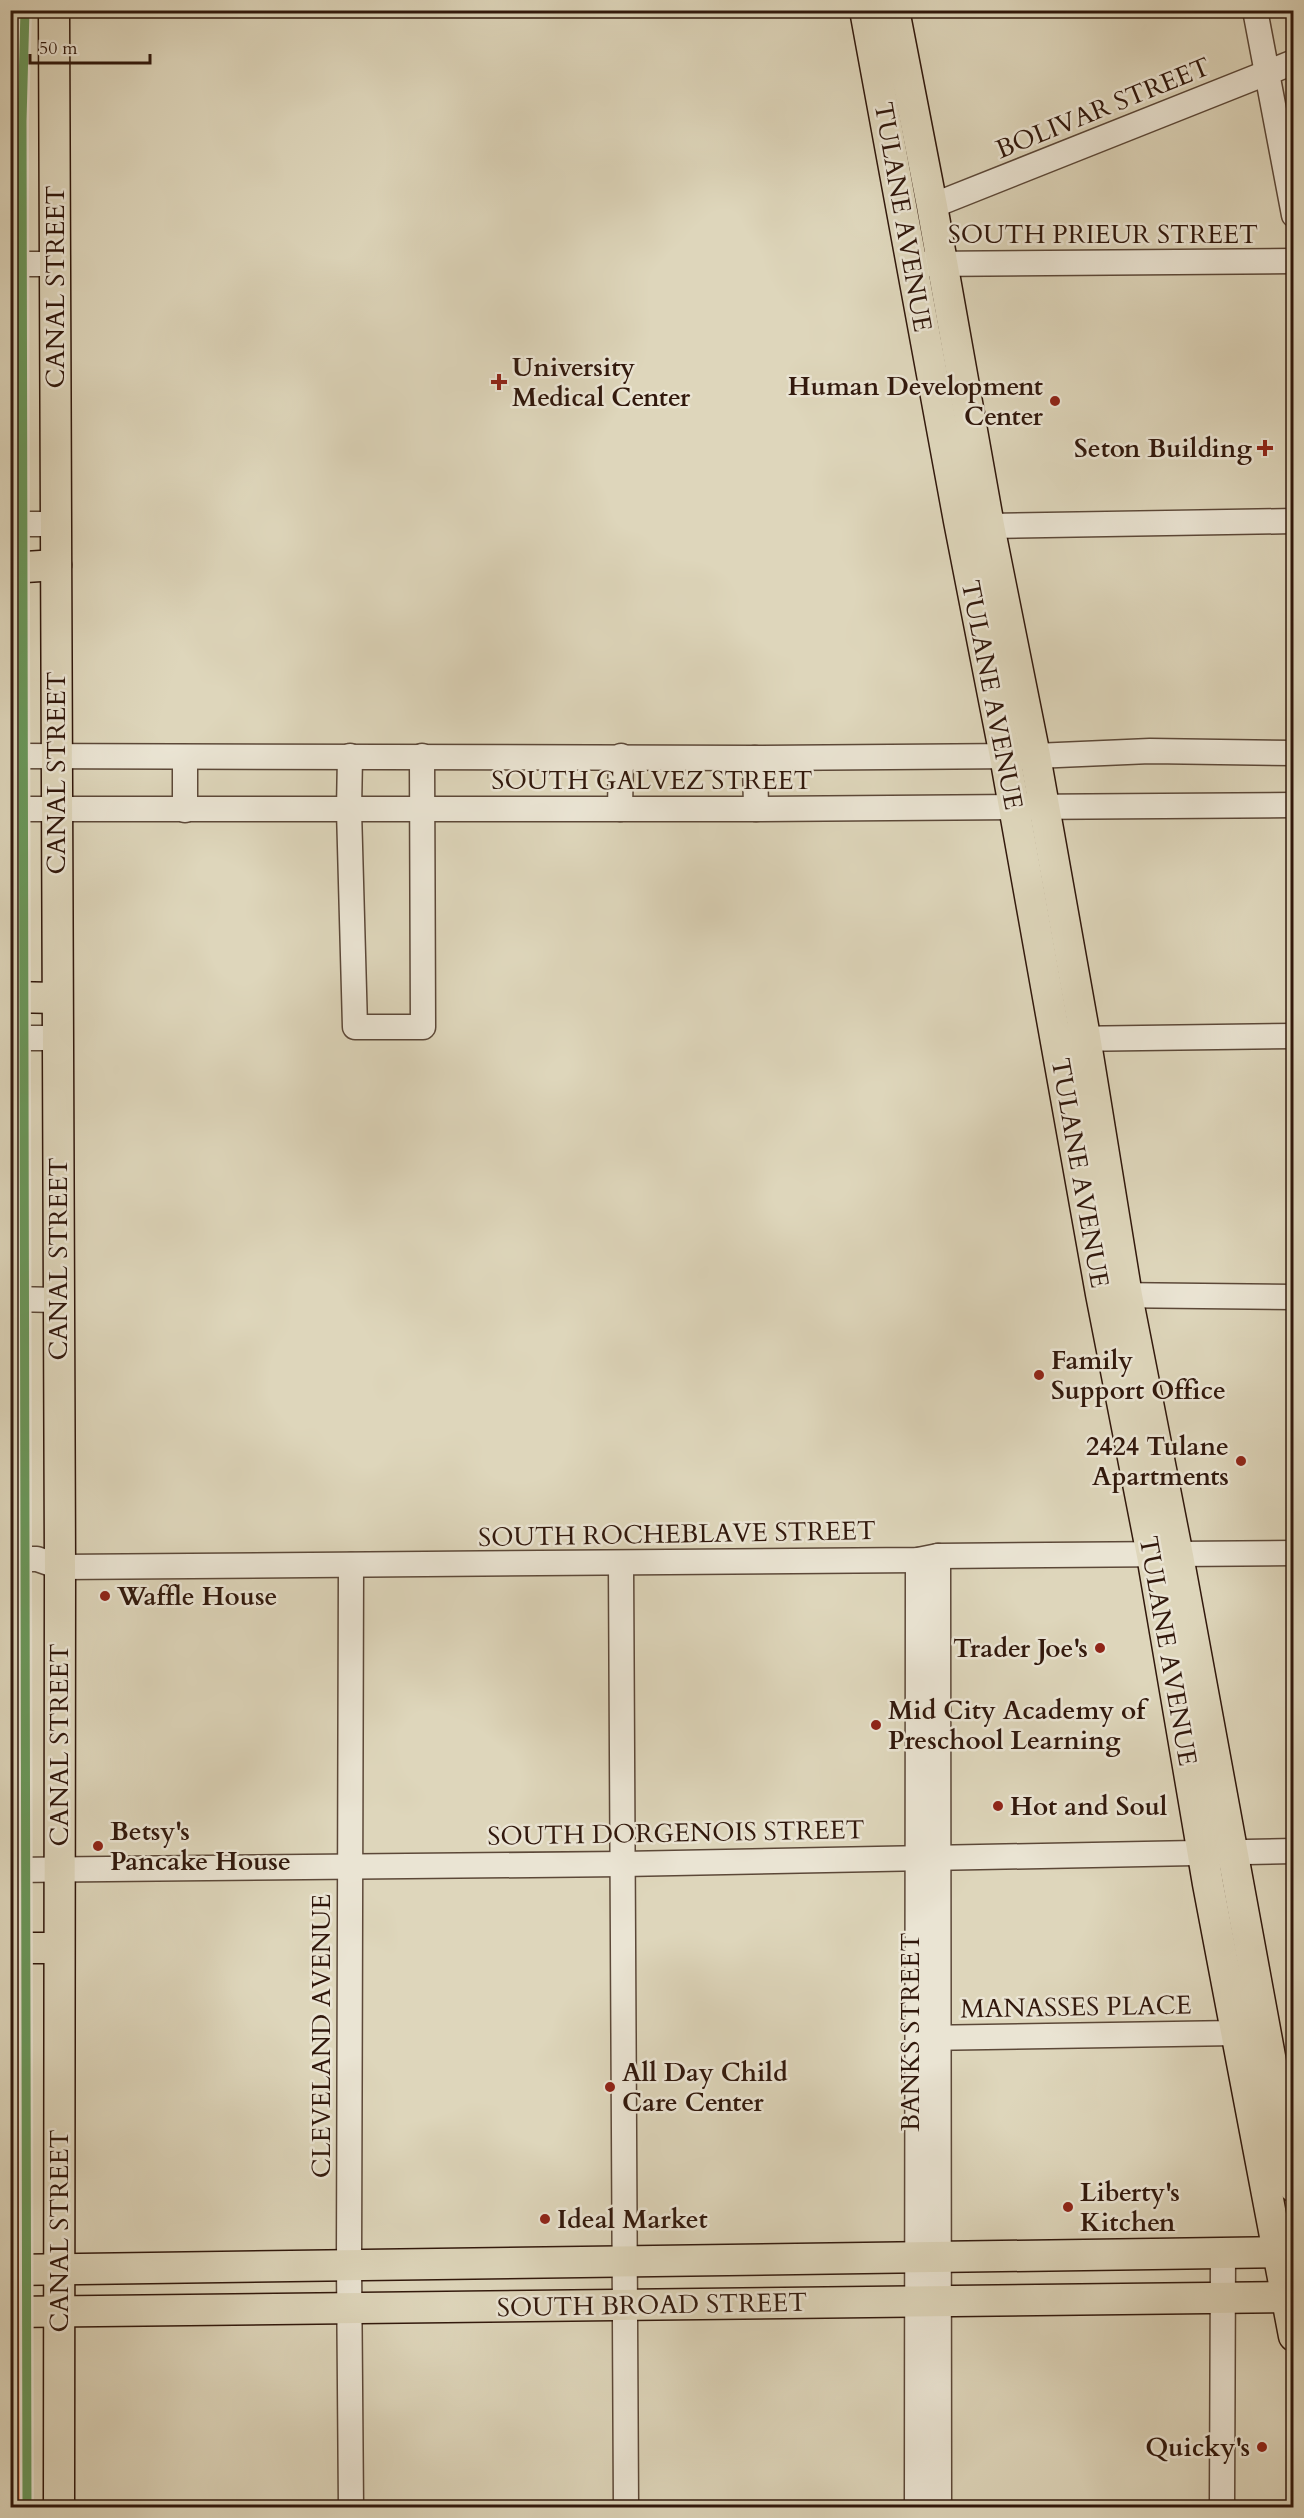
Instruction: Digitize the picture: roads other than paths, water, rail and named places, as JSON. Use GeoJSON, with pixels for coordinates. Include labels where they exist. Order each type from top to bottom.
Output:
{"type":"FeatureCollection","features":[{"type":"Feature","properties":{"kind":"main road","name":"CANAL STREET"},"geometry":{"type":"LineString","coordinates":[[54,10],[60,1566],[59,2508]]}},
{"type":"Feature","properties":{"kind":"main road","name":"TULANE AVENUE"},"geometry":{"type":"LineString","coordinates":[[865,10],[1014,807],[1071,1039]]}},
{"type":"Feature","properties":{"kind":"main road","name":"TULANE AVENUE"},"geometry":{"type":"LineString","coordinates":[[894,10],[932,206],[989,526],[1044,808],[1071,1039],[1114,1295],[1165,1555],[1233,1852],[1293,2187]]}},
{"type":"Feature","properties":{"kind":"main road"},"geometry":{"type":"LineString","coordinates":[[10,567],[56,565]]}},
{"type":"Feature","properties":{"kind":"main road"},"geometry":{"type":"LineString","coordinates":[[10,997],[57,998]]}},
{"type":"Feature","properties":{"kind":"main road","name":"TULANE AVENUE"},"geometry":{"type":"LineString","coordinates":[[1165,1555],[1203,1853],[1236,2033],[1286,2252],[1293,2336]]}},
{"type":"Feature","properties":{"kind":"main road"},"geometry":{"type":"LineString","coordinates":[[10,1948],[59,1948]]}},
{"type":"Feature","properties":{"kind":"main road","name":"SOUTH BROAD STREET"},"geometry":{"type":"LineString","coordinates":[[10,2270],[1286,2252]]}},
{"type":"Feature","properties":{"kind":"main road"},"geometry":{"type":"LineString","coordinates":[[1104,2255],[1104,2298]]}},
{"type":"Feature","properties":{"kind":"main road"},"geometry":{"type":"LineString","coordinates":[[728,2260],[728,2304]]}},
{"type":"Feature","properties":{"kind":"main road"},"geometry":{"type":"LineString","coordinates":[[506,2307],[507,2263]]}},
{"type":"Feature","properties":{"kind":"main road"},"geometry":{"type":"LineString","coordinates":[[263,2266],[263,2310]]}},
{"type":"Feature","properties":{"kind":"main road","name":"SOUTH BROAD STREET"},"geometry":{"type":"LineString","coordinates":[[10,2312],[1290,2297]]}},
{"type":"Feature","properties":{"kind":"street"},"geometry":{"type":"LineString","coordinates":[[1255,10],[1293,215]]}},
{"type":"Feature","properties":{"kind":"street","name":"BOLIVAR STREET"},"geometry":{"type":"LineString","coordinates":[[932,206],[1293,62]]}},
{"type":"Feature","properties":{"kind":"street","name":"SOUTH PRIEUR STREET"},"geometry":{"type":"LineString","coordinates":[[912,264],[1293,261]]}},
{"type":"Feature","properties":{"kind":"street"},"geometry":{"type":"LineString","coordinates":[[10,264],[55,264]]}},
{"type":"Feature","properties":{"kind":"street"},"geometry":{"type":"LineString","coordinates":[[959,521],[989,526],[1293,521]]}},
{"type":"Feature","properties":{"kind":"street"},"geometry":{"type":"LineString","coordinates":[[10,524],[56,524]]}},
{"type":"Feature","properties":{"kind":"street","name":"SOUTH GALVEZ STREET"},"geometry":{"type":"LineString","coordinates":[[10,756],[755,758],[1035,756],[1150,752],[1293,753]]}},
{"type":"Feature","properties":{"kind":"street"},"geometry":{"type":"LineString","coordinates":[[350,756],[349,810],[355,1027],[423,1027],[422,756]]}},
{"type":"Feature","properties":{"kind":"street"},"geometry":{"type":"LineString","coordinates":[[620,809],[621,756]]}},
{"type":"Feature","properties":{"kind":"street"},"geometry":{"type":"LineString","coordinates":[[185,757],[185,810]]}},
{"type":"Feature","properties":{"kind":"street"},"geometry":{"type":"LineString","coordinates":[[755,758],[756,809]]}},
{"type":"Feature","properties":{"kind":"street","name":"SOUTH GALVEZ STREET"},"geometry":{"type":"LineString","coordinates":[[10,809],[756,809],[1293,805]]}},
{"type":"Feature","properties":{"kind":"street"},"geometry":{"type":"LineString","coordinates":[[1071,1039],[1293,1035]]}},
{"type":"Feature","properties":{"kind":"street"},"geometry":{"type":"LineString","coordinates":[[10,1038],[57,1038]]}},
{"type":"Feature","properties":{"kind":"street"},"geometry":{"type":"LineString","coordinates":[[1114,1295],[1293,1297]]}},
{"type":"Feature","properties":{"kind":"street"},"geometry":{"type":"LineString","coordinates":[[10,1299],[58,1300]]}},
{"type":"Feature","properties":{"kind":"street","name":"SOUTH ROCHEBLAVE STREET"},"geometry":{"type":"LineString","coordinates":[[10,1559],[37,1559],[60,1566],[351,1566],[1293,1553]]}},
{"type":"Feature","properties":{"kind":"street","name":"BANKS STREET"},"geometry":{"type":"LineString","coordinates":[[917,2508],[928,2301],[928,1558]]}},
{"type":"Feature","properties":{"kind":"street"},"geometry":{"type":"LineString","coordinates":[[621,1564],[627,2508]]}},
{"type":"Feature","properties":{"kind":"street","name":"CLEVELAND AVENUE"},"geometry":{"type":"LineString","coordinates":[[351,1566],[349,2265],[351,2508]]}},
{"type":"Feature","properties":{"kind":"street","name":"SOUTH DORGENOIS STREET"},"geometry":{"type":"LineString","coordinates":[[10,1870],[623,1864],[1293,1851]]}},
{"type":"Feature","properties":{"kind":"street","name":"MANASSES PLACE"},"geometry":{"type":"LineString","coordinates":[[928,2038],[1236,2033]]}},
{"type":"Feature","properties":{"kind":"street"},"geometry":{"type":"LineString","coordinates":[[1222,2508],[1223,2253]]}},
{"type":"Feature","properties":{"kind":"street","name":"BANKS STREET"},"geometry":{"type":"LineString","coordinates":[[928,2301],[939,2508]]}},
{"type":"Feature","properties":{"kind":"place","name":"University Medical Center"},"geometry":{"type":"Point","coordinates":[499,382]}},
{"type":"Feature","properties":{"kind":"place","name":"Human Development Center"},"geometry":{"type":"Point","coordinates":[1055,401]}},
{"type":"Feature","properties":{"kind":"place","name":"Seton Building"},"geometry":{"type":"Point","coordinates":[1265,448]}},
{"type":"Feature","properties":{"kind":"place","name":"Family Support Office"},"geometry":{"type":"Point","coordinates":[1039,1375]}},
{"type":"Feature","properties":{"kind":"place","name":"2424 Tulane Apartments"},"geometry":{"type":"Point","coordinates":[1241,1461]}},
{"type":"Feature","properties":{"kind":"place","name":"Waffle House"},"geometry":{"type":"Point","coordinates":[105,1596]}},
{"type":"Feature","properties":{"kind":"place","name":"Trader Joe's"},"geometry":{"type":"Point","coordinates":[1100,1648]}},
{"type":"Feature","properties":{"kind":"place","name":"Mid City Academy of Preschool Learning"},"geometry":{"type":"Point","coordinates":[876,1725]}},
{"type":"Feature","properties":{"kind":"place","name":"Hot and Soul"},"geometry":{"type":"Point","coordinates":[998,1806]}},
{"type":"Feature","properties":{"kind":"place","name":"Betsy's Pancake House"},"geometry":{"type":"Point","coordinates":[98,1846]}},
{"type":"Feature","properties":{"kind":"place","name":"All Day Child Care Center"},"geometry":{"type":"Point","coordinates":[610,2087]}},
{"type":"Feature","properties":{"kind":"place","name":"Liberty's Kitchen"},"geometry":{"type":"Point","coordinates":[1068,2207]}},
{"type":"Feature","properties":{"kind":"place","name":"Ideal Market"},"geometry":{"type":"Point","coordinates":[545,2219]}},
{"type":"Feature","properties":{"kind":"place","name":"Quicky's"},"geometry":{"type":"Point","coordinates":[1262,2447]}}]}
